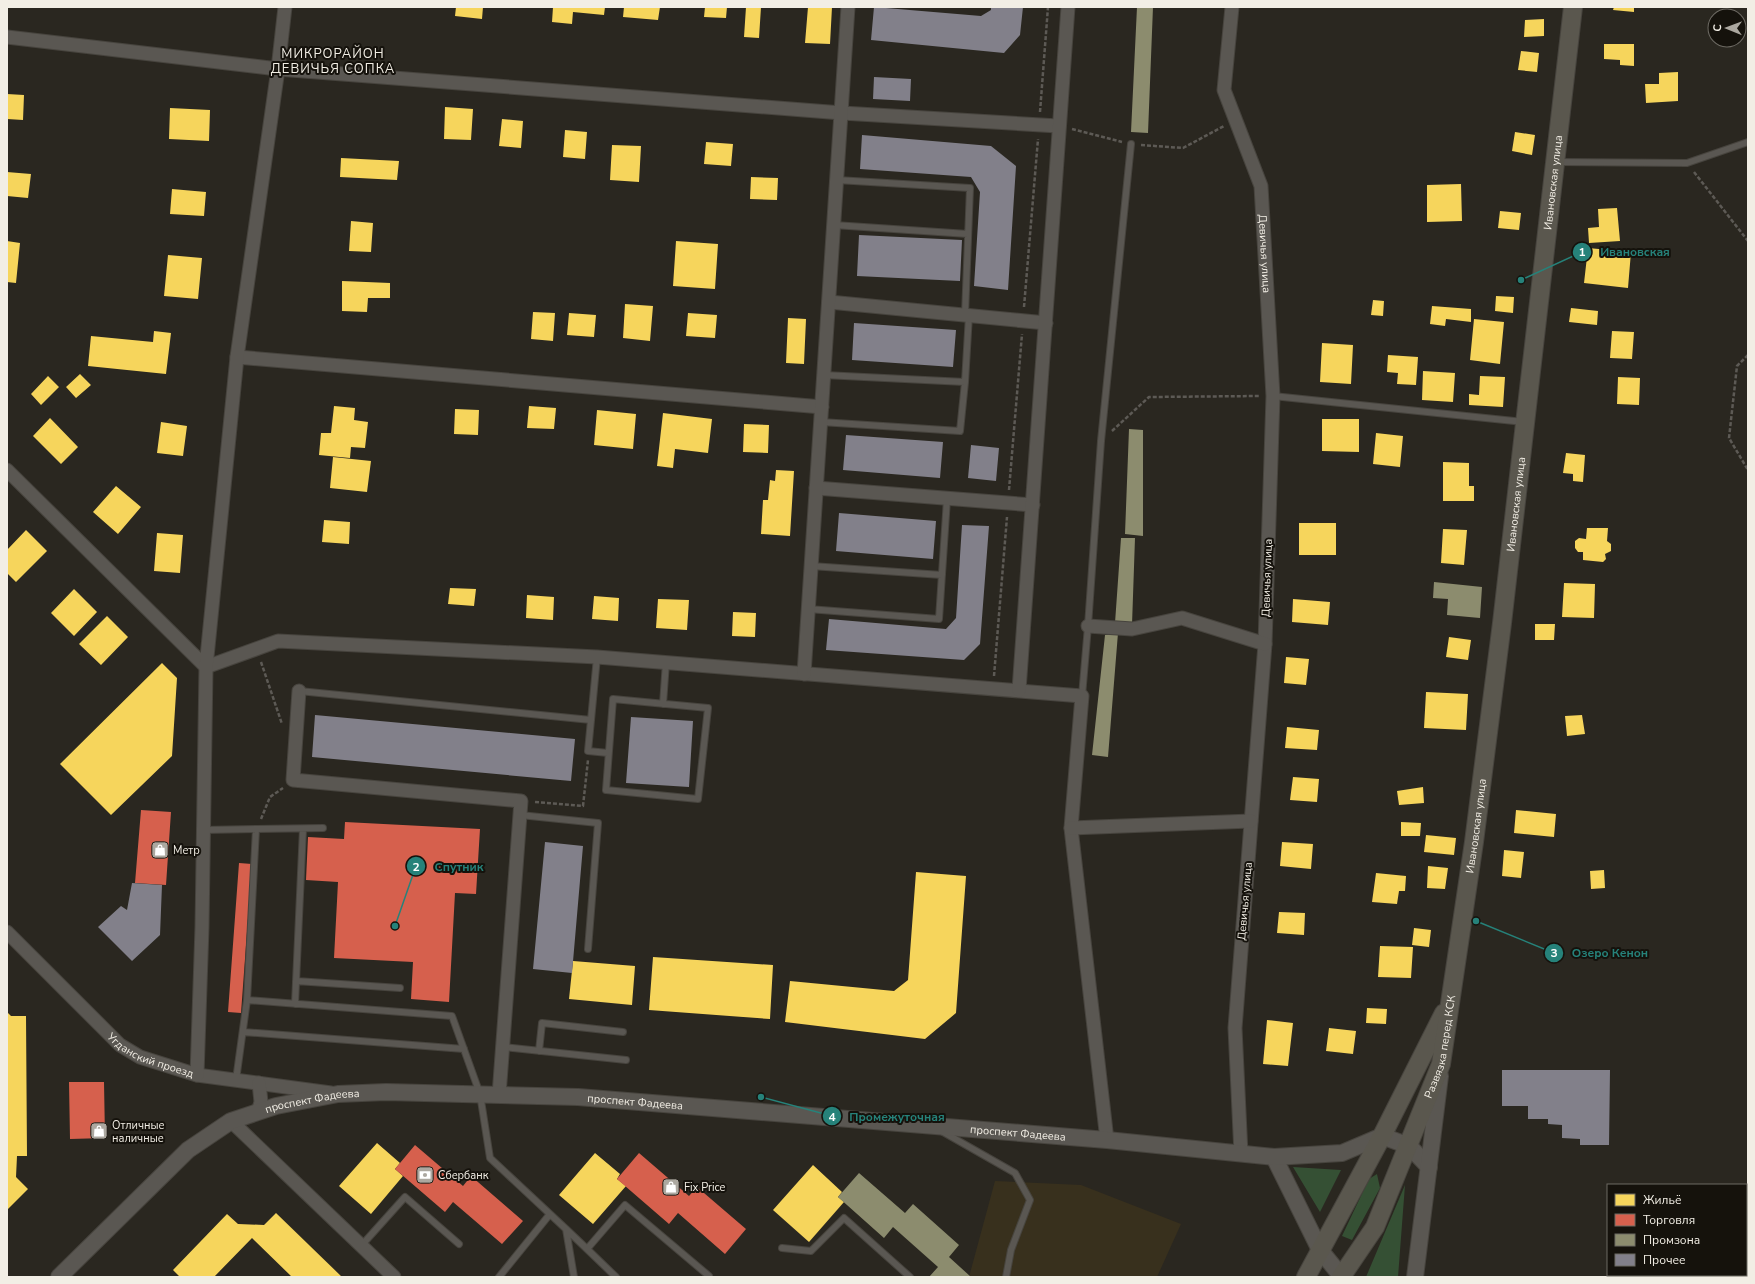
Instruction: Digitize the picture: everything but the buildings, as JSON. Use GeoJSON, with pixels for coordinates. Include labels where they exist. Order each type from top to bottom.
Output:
{"type":"FeatureCollection","features":[{"type":"Feature","properties":{"kind":"main road","name":"Ивановская улица"},"geometry":{"type":"LineString","coordinates":[[1451,1000],[1474,842],[1556,162],[1573,7]]}},
{"type":"Feature","properties":{"kind":"main road","name":"Развязка перед КСК"},"geometry":{"type":"LineString","coordinates":[[1341,1277],[1375,1227],[1409,1146],[1441,1064],[1451,1000]]}},
{"type":"Feature","properties":{"kind":"main road","name":"Развязка перед КСК"},"geometry":{"type":"LineString","coordinates":[[1320,1250],[1382,1136],[1451,1000]]}},
{"type":"Feature","properties":{"kind":"main road"},"geometry":{"type":"LineString","coordinates":[[1306,1277],[1320,1250]]}},
{"type":"Feature","properties":{"kind":"street"},"geometry":{"type":"LineString","coordinates":[[197,1075],[206,667],[237,357],[278,69],[284,7]]}},
{"type":"Feature","properties":{"kind":"street"},"geometry":{"type":"LineString","coordinates":[[804,674],[848,7]]}},
{"type":"Feature","properties":{"kind":"street"},"geometry":{"type":"LineString","coordinates":[[1019,690],[1046,323],[1058,126],[1068,7]]}},
{"type":"Feature","properties":{"kind":"street","name":"Девичья улица"},"geometry":{"type":"LineString","coordinates":[[1232,7],[1224,90],[1261,186],[1273,396],[1265,644],[1235,1028],[1241,1154]]}},
{"type":"Feature","properties":{"kind":"street"},"geometry":{"type":"LineString","coordinates":[[7,37],[278,69],[842,113],[1058,126]]}},
{"type":"Feature","properties":{"kind":"street"},"geometry":{"type":"LineString","coordinates":[[829,302],[1046,323]]}},
{"type":"Feature","properties":{"kind":"street"},"geometry":{"type":"LineString","coordinates":[[237,357],[822,407]]}},
{"type":"Feature","properties":{"kind":"street"},"geometry":{"type":"LineString","coordinates":[[7,470],[206,667]]}},
{"type":"Feature","properties":{"kind":"street"},"geometry":{"type":"LineString","coordinates":[[816,488],[1033,505]]}},
{"type":"Feature","properties":{"kind":"street"},"geometry":{"type":"LineString","coordinates":[[1088,626],[1132,629],[1182,618],[1265,644]]}},
{"type":"Feature","properties":{"kind":"street"},"geometry":{"type":"LineString","coordinates":[[206,667],[278,641],[597,657],[1082,696],[1071,828],[1107,1140]]}},
{"type":"Feature","properties":{"kind":"street"},"geometry":{"type":"LineString","coordinates":[[299,690],[293,780],[521,800],[499,1095]]}},
{"type":"Feature","properties":{"kind":"street"},"geometry":{"type":"LineString","coordinates":[[1071,828],[1251,821]]}},
{"type":"Feature","properties":{"kind":"street","name":"Угданский проезд"},"geometry":{"type":"LineString","coordinates":[[7,932],[120,1045],[140,1058],[197,1075],[338,1094]]}},
{"type":"Feature","properties":{"kind":"street"},"geometry":{"type":"LineString","coordinates":[[1415,1277],[1441,1064]]}},
{"type":"Feature","properties":{"kind":"street"},"geometry":{"type":"LineString","coordinates":[[258,1112],[261,1102],[259,1083]]}},
{"type":"Feature","properties":{"kind":"street","name":"проспект Фадеева"},"geometry":{"type":"LineString","coordinates":[[59,1277],[188,1150],[231,1121],[276,1106],[338,1094],[386,1092],[578,1097],[1107,1140],[1274,1157]]}},
{"type":"Feature","properties":{"kind":"street"},"geometry":{"type":"LineString","coordinates":[[231,1121],[394,1277]]}},
{"type":"Feature","properties":{"kind":"street"},"geometry":{"type":"LineString","coordinates":[[1274,1157],[1342,1153],[1382,1136],[1409,1146],[1429,1167]]}},
{"type":"Feature","properties":{"kind":"street","name":"Развязка перед КСК"},"geometry":{"type":"LineString","coordinates":[[1274,1157],[1320,1250],[1341,1277]]}},
{"type":"Feature","properties":{"kind":"lane"},"geometry":{"type":"LineString","coordinates":[[1556,162],[1687,163],[1748,142]]}},
{"type":"Feature","properties":{"kind":"lane"},"geometry":{"type":"LineString","coordinates":[[1082,696],[1101,441],[1131,144]]}},
{"type":"Feature","properties":{"kind":"lane"},"geometry":{"type":"LineString","coordinates":[[821,422],[960,431],[965,382],[970,188],[837,180]]}},
{"type":"Feature","properties":{"kind":"lane"},"geometry":{"type":"LineString","coordinates":[[834,225],[968,234]]}},
{"type":"Feature","properties":{"kind":"lane"},"geometry":{"type":"LineString","coordinates":[[824,375],[965,382]]}},
{"type":"Feature","properties":{"kind":"lane"},"geometry":{"type":"LineString","coordinates":[[1273,396],[1525,422]]}},
{"type":"Feature","properties":{"kind":"lane"},"geometry":{"type":"LineString","coordinates":[[808,610],[939,619],[947,499]]}},
{"type":"Feature","properties":{"kind":"lane"},"geometry":{"type":"LineString","coordinates":[[811,566],[942,575]]}},
{"type":"Feature","properties":{"kind":"lane"},"geometry":{"type":"LineString","coordinates":[[597,657],[588,751],[608,753]]}},
{"type":"Feature","properties":{"kind":"lane"},"geometry":{"type":"LineString","coordinates":[[662,704],[666,662]]}},
{"type":"Feature","properties":{"kind":"lane"},"geometry":{"type":"LineString","coordinates":[[299,690],[591,720]]}},
{"type":"Feature","properties":{"kind":"lane"},"geometry":{"type":"LineString","coordinates":[[613,699],[708,708],[698,799],[606,790],[608,753],[613,699]]}},
{"type":"Feature","properties":{"kind":"lane"},"geometry":{"type":"LineString","coordinates":[[520,815],[598,822],[588,949]]}},
{"type":"Feature","properties":{"kind":"lane"},"geometry":{"type":"LineString","coordinates":[[203,830],[323,828]]}},
{"type":"Feature","properties":{"kind":"lane"},"geometry":{"type":"LineString","coordinates":[[236,1080],[247,1000],[256,829]]}},
{"type":"Feature","properties":{"kind":"lane"},"geometry":{"type":"LineString","coordinates":[[295,1004],[303,829]]}},
{"type":"Feature","properties":{"kind":"lane"},"geometry":{"type":"LineString","coordinates":[[296,981],[400,988]]}},
{"type":"Feature","properties":{"kind":"lane"},"geometry":{"type":"LineString","coordinates":[[247,1000],[452,1016],[480,1094],[490,1158],[616,1277]]}},
{"type":"Feature","properties":{"kind":"lane"},"geometry":{"type":"LineString","coordinates":[[539,1050],[542,1023],[623,1032]]}},
{"type":"Feature","properties":{"kind":"lane"},"geometry":{"type":"LineString","coordinates":[[243,1032],[464,1049]]}},
{"type":"Feature","properties":{"kind":"lane"},"geometry":{"type":"LineString","coordinates":[[503,1047],[626,1060]]}},
{"type":"Feature","properties":{"kind":"lane"},"geometry":{"type":"LineString","coordinates":[[935,1127],[1016,1173],[1030,1200],[1011,1250],[1006,1277]]}},
{"type":"Feature","properties":{"kind":"lane"},"geometry":{"type":"LineString","coordinates":[[362,1246],[405,1196],[459,1244]]}},
{"type":"Feature","properties":{"kind":"lane"},"geometry":{"type":"LineString","coordinates":[[587,1250],[625,1205],[709,1276],[708,1277]]}},
{"type":"Feature","properties":{"kind":"lane"},"geometry":{"type":"LineString","coordinates":[[498,1277],[550,1214]]}},
{"type":"Feature","properties":{"kind":"lane"},"geometry":{"type":"LineString","coordinates":[[782,1248],[811,1251],[844,1218],[910,1277]]}},
{"type":"Feature","properties":{"kind":"lane"},"geometry":{"type":"LineString","coordinates":[[566,1229],[574,1277]]}},
{"type":"Feature","properties":{"kind":"path"},"geometry":{"type":"LineString","coordinates":[[993,688],[1048,7]]}},
{"type":"Feature","properties":{"kind":"path"},"geometry":{"type":"LineString","coordinates":[[1058,126],[1131,144],[1183,148],[1236,120]]}},
{"type":"Feature","properties":{"kind":"path"},"geometry":{"type":"LineString","coordinates":[[1687,163],[1748,241]]}},
{"type":"Feature","properties":{"kind":"path"},"geometry":{"type":"LineString","coordinates":[[1748,355],[1737,366],[1729,438],[1748,470]]}},
{"type":"Feature","properties":{"kind":"path"},"geometry":{"type":"LineString","coordinates":[[1101,441],[1149,397],[1273,396]]}},
{"type":"Feature","properties":{"kind":"path"},"geometry":{"type":"LineString","coordinates":[[257,648],[284,731]]}},
{"type":"Feature","properties":{"kind":"path"},"geometry":{"type":"LineString","coordinates":[[521,800],[583,806],[588,751]]}},
{"type":"Feature","properties":{"kind":"path"},"geometry":{"type":"LineString","coordinates":[[256,829],[270,797],[293,780]]}},
{"type":"Feature","properties":{"kind":"shaded area"},"geometry":{"type":"Polygon","coordinates":[[[995,1181],[1081,1185],[1181,1224],[1157,1277],[969,1277],[995,1181]]]}},
{"type":"Feature","properties":{"kind":"green space"},"geometry":{"type":"Polygon","coordinates":[[[1293,1167],[1341,1170],[1320,1212],[1293,1167]]]}},
{"type":"Feature","properties":{"kind":"green space"},"geometry":{"type":"Polygon","coordinates":[[[1377,1174],[1380,1188],[1352,1240],[1342,1236],[1369,1179],[1377,1174]]]}},
{"type":"Feature","properties":{"kind":"green space"},"geometry":{"type":"Polygon","coordinates":[[[1405,1185],[1398,1277],[1366,1277],[1405,1185]]]}},
{"type":"Feature","properties":{"kind":"place","name":"Ивановская"},"geometry":{"type":"Point","coordinates":[1521,280]}},
{"type":"Feature","properties":{"kind":"place","name":"Метр"},"geometry":{"type":"Point","coordinates":[160,850]}},
{"type":"Feature","properties":{"kind":"place","name":"Озеро Кенон"},"geometry":{"type":"Point","coordinates":[1476,921]}},
{"type":"Feature","properties":{"kind":"place","name":"Спутник"},"geometry":{"type":"Point","coordinates":[395,926]}},
{"type":"Feature","properties":{"kind":"place","name":"Промежуточная"},"geometry":{"type":"Point","coordinates":[761,1097]}},
{"type":"Feature","properties":{"kind":"place","name":"Отличные наличные"},"geometry":{"type":"Point","coordinates":[99,1131]}},
{"type":"Feature","properties":{"kind":"place","name":"Сбербанк"},"geometry":{"type":"Point","coordinates":[425,1175]}},
{"type":"Feature","properties":{"kind":"place","name":"Fix Price"},"geometry":{"type":"Point","coordinates":[671,1187]}},
{"type":"Feature","properties":{"kind":"district","name":"МИКРОРАЙОН ДЕВИЧЬЯ СОПКА"},"geometry":{"type":"Point","coordinates":[333,62]}}]}
